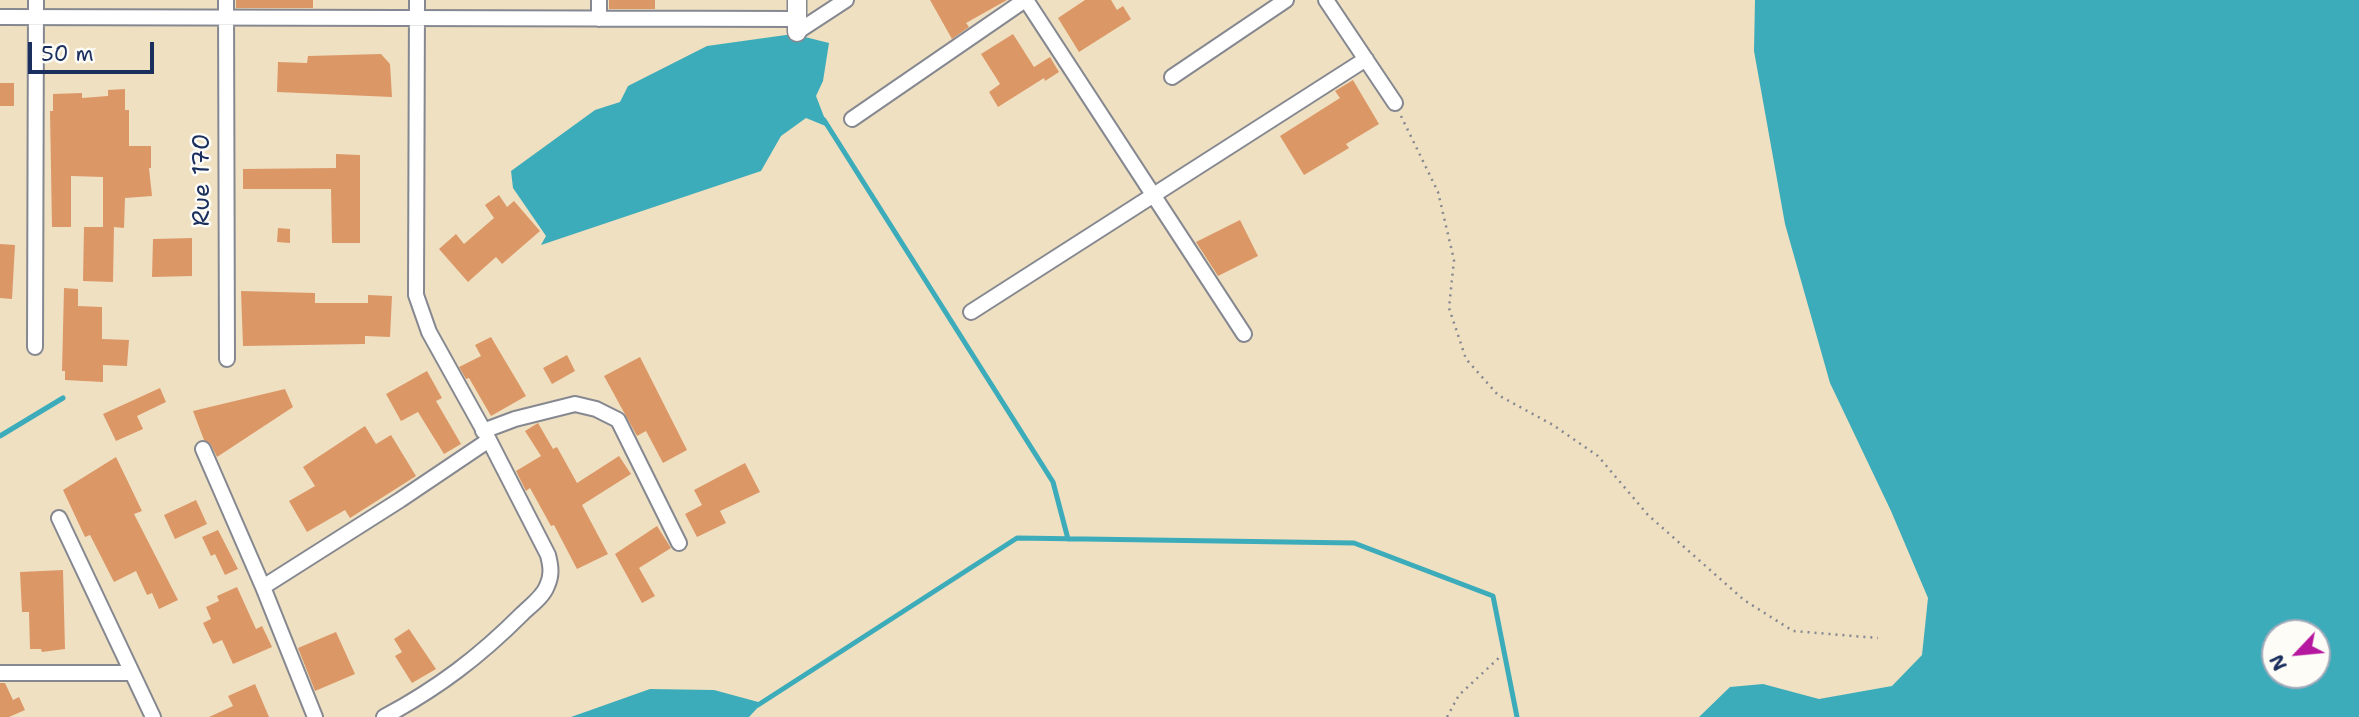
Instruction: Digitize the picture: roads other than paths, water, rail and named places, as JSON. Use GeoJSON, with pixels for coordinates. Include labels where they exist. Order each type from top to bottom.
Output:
{"type":"FeatureCollection","features":[{"type":"Feature","properties":{"kind":"street"},"geometry":{"type":"LineString","coordinates":[[35,347],[36,0]]}},
{"type":"Feature","properties":{"kind":"street","name":"Rue 170"},"geometry":{"type":"LineString","coordinates":[[226,0],[227,359]]}},
{"type":"Feature","properties":{"kind":"street"},"geometry":{"type":"LineString","coordinates":[[384,717],[425,695],[449,678],[507,628],[546,589],[552,572],[548,555],[429,332],[416,295],[417,0]]}},
{"type":"Feature","properties":{"kind":"street"},"geometry":{"type":"LineString","coordinates":[[599,0],[599,19]]}},
{"type":"Feature","properties":{"kind":"street"},"geometry":{"type":"LineString","coordinates":[[797,0],[797,25]]}},
{"type":"Feature","properties":{"kind":"street"},"geometry":{"type":"LineString","coordinates":[[0,17],[599,19],[797,25],[846,0]]}},
{"type":"Feature","properties":{"kind":"street"},"geometry":{"type":"LineString","coordinates":[[852,119],[1026,0],[1244,334]]}},
{"type":"Feature","properties":{"kind":"street"},"geometry":{"type":"LineString","coordinates":[[1172,77],[1286,0]]}},
{"type":"Feature","properties":{"kind":"street"},"geometry":{"type":"LineString","coordinates":[[1326,0],[1395,103]]}},
{"type":"Feature","properties":{"kind":"street"},"geometry":{"type":"LineString","coordinates":[[971,312],[1366,60]]}},
{"type":"Feature","properties":{"kind":"street"},"geometry":{"type":"LineString","coordinates":[[263,587],[400,500],[486,436],[515,419],[575,404],[596,409],[618,420],[679,543]]}},
{"type":"Feature","properties":{"kind":"street"},"geometry":{"type":"LineString","coordinates":[[203,449],[263,587],[314,717]]}},
{"type":"Feature","properties":{"kind":"street"},"geometry":{"type":"LineString","coordinates":[[59,517],[153,717]]}},
{"type":"Feature","properties":{"kind":"street"},"geometry":{"type":"LineString","coordinates":[[0,673],[132,673]]}},
{"type":"Feature","properties":{"kind":"water"},"geometry":{"type":"Polygon","coordinates":[[[1755,0],[2359,0],[2359,717],[1699,717],[1730,687],[1763,684],[1819,699],[1892,686],[1922,655],[1928,598],[1891,511],[1830,383],[1785,224],[1754,51],[1755,0]]]}},
{"type":"Feature","properties":{"kind":"water"},"geometry":{"type":"Polygon","coordinates":[[[793,34],[829,43],[823,81],[816,96],[828,127],[806,118],[781,136],[761,171],[541,245],[546,236],[513,188],[511,171],[595,110],[620,102],[628,86],[707,46],[793,34]]]}},
{"type":"Feature","properties":{"kind":"water"},"geometry":{"type":"Polygon","coordinates":[[[650,689],[714,690],[762,703],[749,717],[571,717],[650,689]]]}},
{"type":"Feature","properties":{"kind":"waterway"},"geometry":{"type":"LineString","coordinates":[[824,120],[1053,482],[1068,539]]}},
{"type":"Feature","properties":{"kind":"waterway"},"geometry":{"type":"LineString","coordinates":[[0,436],[63,398]]}},
{"type":"Feature","properties":{"kind":"waterway"},"geometry":{"type":"LineString","coordinates":[[758,705],[1017,538],[1354,543],[1493,596],[1517,717]]}}]}
